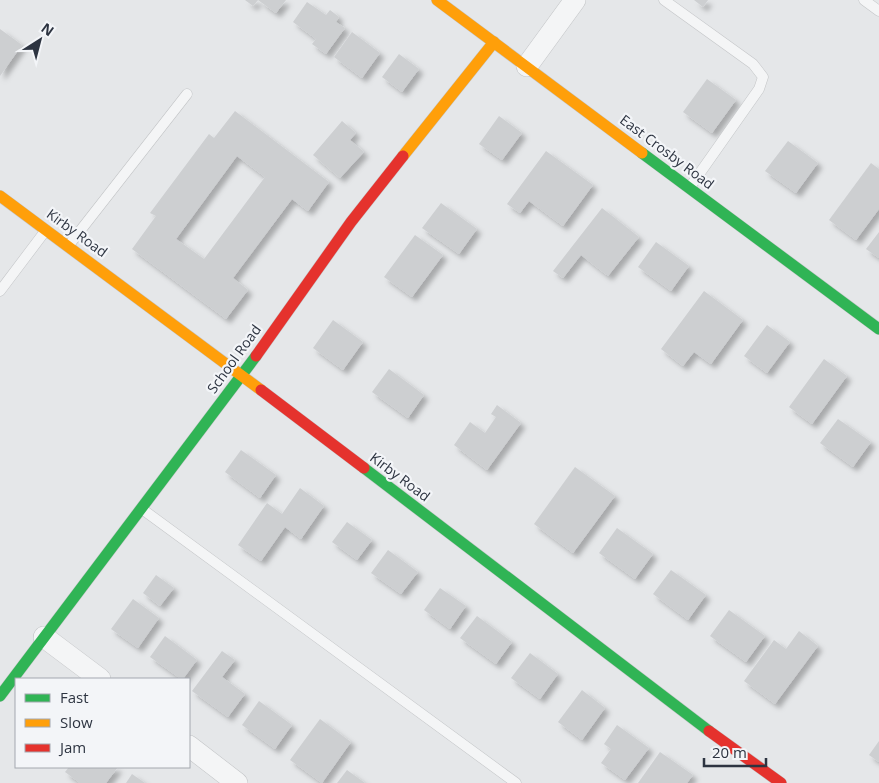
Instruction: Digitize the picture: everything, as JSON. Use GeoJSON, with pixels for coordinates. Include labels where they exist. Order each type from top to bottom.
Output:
{"type":"FeatureCollection","features":[{"type":"Feature","properties":{"kind":"street","name":"East Crosby Road"},"geometry":{"type":"LineString","coordinates":[[437,0],[690,187],[879,330]]}},
{"type":"Feature","properties":{"kind":"street"},"geometry":{"type":"LineString","coordinates":[[527,66],[575,0]]}},
{"type":"Feature","properties":{"kind":"street","name":"School Road"},"geometry":{"type":"LineString","coordinates":[[0,696],[242,375],[351,222],[494,42]]}},
{"type":"Feature","properties":{"kind":"street","name":"Kirby Road"},"geometry":{"type":"LineString","coordinates":[[0,196],[242,375],[712,734],[781,783]]}},
{"type":"Feature","properties":{"kind":"street"},"geometry":{"type":"LineString","coordinates":[[44,637],[99,678]]}},
{"type":"Feature","properties":{"kind":"street"},"geometry":{"type":"LineString","coordinates":[[190,747],[237,783]]}},
{"type":"Feature","properties":{"kind":"lane"},"geometry":{"type":"LineString","coordinates":[[664,0],[752,64],[763,77],[759,89],[690,187]]}},
{"type":"Feature","properties":{"kind":"lane"},"geometry":{"type":"LineString","coordinates":[[864,0],[879,11]]}},
{"type":"Feature","properties":{"kind":"lane"},"geometry":{"type":"LineString","coordinates":[[69,246],[187,94]]}},
{"type":"Feature","properties":{"kind":"lane"},"geometry":{"type":"LineString","coordinates":[[0,291],[46,229]]}},
{"type":"Feature","properties":{"kind":"lane"},"geometry":{"type":"LineString","coordinates":[[141,508],[516,783]]}},
{"type":"Feature","properties":{"kind":"building"},"geometry":{"type":"Polygon","coordinates":[[[245,0],[258,0],[253,6],[245,0]]]}},
{"type":"Feature","properties":{"kind":"building"},"geometry":{"type":"Polygon","coordinates":[[[258,0],[286,0],[276,13],[258,0]]]}},
{"type":"Feature","properties":{"kind":"building"},"geometry":{"type":"Polygon","coordinates":[[[694,0],[708,0],[703,7],[694,0]]]}},
{"type":"Feature","properties":{"kind":"building"},"geometry":{"type":"Polygon","coordinates":[[[307,2],[326,15],[330,10],[339,17],[336,22],[345,28],[326,54],[312,44],[316,39],[293,22],[307,2]]]}},
{"type":"Feature","properties":{"kind":"building"},"geometry":{"type":"Polygon","coordinates":[[[0,29],[22,45],[0,76],[0,29]]]}},
{"type":"Feature","properties":{"kind":"building"},"geometry":{"type":"Polygon","coordinates":[[[352,32],[380,53],[362,78],[334,57],[352,32]]]}},
{"type":"Feature","properties":{"kind":"building"},"geometry":{"type":"Polygon","coordinates":[[[399,54],[419,69],[402,92],[382,77],[399,54]]]}},
{"type":"Feature","properties":{"kind":"building"},"geometry":{"type":"Polygon","coordinates":[[[707,79],[736,100],[712,133],[683,112],[707,79]]]}},
{"type":"Feature","properties":{"kind":"building"},"geometry":{"type":"Polygon","coordinates":[[[235,111],[329,182],[308,211],[292,199],[233,278],[248,290],[226,319],[132,249],[156,216],[150,213],[209,134],[214,138],[235,111]],[[237,156],[176,239],[204,259],[265,177],[237,156]]]}},
{"type":"Feature","properties":{"kind":"building"},"geometry":{"type":"Polygon","coordinates":[[[499,116],[522,133],[502,160],[479,144],[499,116]]]}},
{"type":"Feature","properties":{"kind":"building"},"geometry":{"type":"Polygon","coordinates":[[[342,121],[356,133],[350,140],[364,152],[340,178],[313,155],[342,121]]]}},
{"type":"Feature","properties":{"kind":"building"},"geometry":{"type":"Polygon","coordinates":[[[788,141],[818,163],[796,193],[765,171],[788,141]]]}},
{"type":"Feature","properties":{"kind":"building"},"geometry":{"type":"Polygon","coordinates":[[[546,151],[593,185],[563,226],[529,201],[520,213],[507,204],[546,151]]]}},
{"type":"Feature","properties":{"kind":"building"},"geometry":{"type":"Polygon","coordinates":[[[871,163],[879,169],[879,209],[856,240],[829,220],[871,163]]]}},
{"type":"Feature","properties":{"kind":"building"},"geometry":{"type":"Polygon","coordinates":[[[441,203],[477,229],[459,254],[422,228],[441,203]]]}},
{"type":"Feature","properties":{"kind":"building"},"geometry":{"type":"Polygon","coordinates":[[[602,208],[639,237],[608,276],[581,255],[563,278],[553,271],[602,208]]]}},
{"type":"Feature","properties":{"kind":"building"},"geometry":{"type":"Polygon","coordinates":[[[879,232],[879,258],[866,249],[879,232]]]}},
{"type":"Feature","properties":{"kind":"building"},"geometry":{"type":"Polygon","coordinates":[[[415,235],[443,255],[412,297],[384,277],[415,235]]]}},
{"type":"Feature","properties":{"kind":"building"},"geometry":{"type":"Polygon","coordinates":[[[656,242],[689,266],[671,291],[638,267],[656,242]]]}},
{"type":"Feature","properties":{"kind":"building"},"geometry":{"type":"Polygon","coordinates":[[[704,291],[743,320],[711,364],[694,352],[683,366],[661,349],[704,291]]]}},
{"type":"Feature","properties":{"kind":"building"},"geometry":{"type":"Polygon","coordinates":[[[333,320],[363,342],[343,370],[313,348],[333,320]]]}},
{"type":"Feature","properties":{"kind":"building"},"geometry":{"type":"Polygon","coordinates":[[[767,325],[790,342],[767,373],[744,356],[767,325]]]}},
{"type":"Feature","properties":{"kind":"building"},"geometry":{"type":"Polygon","coordinates":[[[824,359],[847,376],[812,424],[789,407],[824,359]]]}},
{"type":"Feature","properties":{"kind":"building"},"geometry":{"type":"Polygon","coordinates":[[[389,369],[424,395],[408,418],[372,392],[389,369]]]}},
{"type":"Feature","properties":{"kind":"building"},"geometry":{"type":"Polygon","coordinates":[[[497,405],[521,423],[487,470],[454,445],[470,422],[485,433],[496,417],[491,414],[497,405]]]}},
{"type":"Feature","properties":{"kind":"building"},"geometry":{"type":"Polygon","coordinates":[[[838,419],[871,442],[853,467],[820,443],[838,419]]]}},
{"type":"Feature","properties":{"kind":"building"},"geometry":{"type":"Polygon","coordinates":[[[241,450],[276,475],[260,498],[225,472],[241,450]]]}},
{"type":"Feature","properties":{"kind":"building"},"geometry":{"type":"Polygon","coordinates":[[[575,467],[615,496],[573,553],[534,524],[575,467]]]}},
{"type":"Feature","properties":{"kind":"building"},"geometry":{"type":"Polygon","coordinates":[[[300,488],[324,506],[301,539],[285,527],[261,561],[238,545],[267,503],[282,514],[300,488]]]}},
{"type":"Feature","properties":{"kind":"building"},"geometry":{"type":"Polygon","coordinates":[[[347,522],[372,540],[357,560],[332,542],[347,522]]]}},
{"type":"Feature","properties":{"kind":"building"},"geometry":{"type":"Polygon","coordinates":[[[617,528],[653,554],[635,579],[599,553],[617,528]]]}},
{"type":"Feature","properties":{"kind":"building"},"geometry":{"type":"Polygon","coordinates":[[[388,550],[418,572],[401,594],[371,573],[388,550]]]}},
{"type":"Feature","properties":{"kind":"building"},"geometry":{"type":"Polygon","coordinates":[[[671,570],[706,595],[688,620],[653,594],[671,570]]]}},
{"type":"Feature","properties":{"kind":"building"},"geometry":{"type":"Polygon","coordinates":[[[156,575],[174,588],[160,606],[143,593],[156,575]]]}},
{"type":"Feature","properties":{"kind":"building"},"geometry":{"type":"Polygon","coordinates":[[[440,588],[466,606],[450,629],[424,610],[440,588]]]}},
{"type":"Feature","properties":{"kind":"building"},"geometry":{"type":"Polygon","coordinates":[[[133,599],[159,618],[138,648],[111,629],[133,599]]]}},
{"type":"Feature","properties":{"kind":"building"},"geometry":{"type":"Polygon","coordinates":[[[729,610],[765,636],[746,662],[710,636],[729,610]]]}},
{"type":"Feature","properties":{"kind":"building"},"geometry":{"type":"Polygon","coordinates":[[[477,616],[512,642],[496,664],[460,638],[477,616]]]}},
{"type":"Feature","properties":{"kind":"building"},"geometry":{"type":"Polygon","coordinates":[[[799,631],[818,646],[775,704],[744,681],[774,640],[786,649],[799,631]]]}},
{"type":"Feature","properties":{"kind":"building"},"geometry":{"type":"Polygon","coordinates":[[[165,636],[197,660],[184,678],[180,678],[150,657],[165,636]]]}},
{"type":"Feature","properties":{"kind":"building"},"geometry":{"type":"Polygon","coordinates":[[[222,651],[235,660],[222,677],[245,694],[228,717],[192,691],[222,651]]]}},
{"type":"Feature","properties":{"kind":"building"},"geometry":{"type":"Polygon","coordinates":[[[530,653],[558,674],[540,699],[511,678],[530,653]]]}},
{"type":"Feature","properties":{"kind":"building"},"geometry":{"type":"Polygon","coordinates":[[[582,690],[605,708],[582,740],[558,722],[582,690]]]}},
{"type":"Feature","properties":{"kind":"building"},"geometry":{"type":"Polygon","coordinates":[[[259,701],[292,725],[275,749],[242,725],[259,701]]]}},
{"type":"Feature","properties":{"kind":"building"},"geometry":{"type":"Polygon","coordinates":[[[320,719],[351,742],[322,783],[290,760],[320,719]]]}},
{"type":"Feature","properties":{"kind":"building"},"geometry":{"type":"Polygon","coordinates":[[[617,725],[649,748],[625,780],[601,763],[611,749],[604,744],[617,725]]]}},
{"type":"Feature","properties":{"kind":"building"},"geometry":{"type":"Polygon","coordinates":[[[879,741],[879,762],[869,755],[879,741]]]}},
{"type":"Feature","properties":{"kind":"building"},"geometry":{"type":"Polygon","coordinates":[[[660,752],[693,775],[687,783],[638,783],[660,752]]]}},
{"type":"Feature","properties":{"kind":"building"},"geometry":{"type":"Polygon","coordinates":[[[68,768],[117,768],[106,783],[80,783],[65,772],[68,768]]]}},
{"type":"Feature","properties":{"kind":"building"},"geometry":{"type":"Polygon","coordinates":[[[347,770],[365,783],[337,783],[347,770]]]}},
{"type":"Feature","properties":{"kind":"building"},"geometry":{"type":"Polygon","coordinates":[[[132,774],[145,783],[126,783],[132,774]]]}},
{"type":"Feature","properties":{"kind":"traffic: fast"},"geometry":{"type":"LineString","coordinates":[[642,153],[879,329]]}},
{"type":"Feature","properties":{"kind":"traffic: fast"},"geometry":{"type":"LineString","coordinates":[[0,696],[256,356]]}},
{"type":"Feature","properties":{"kind":"traffic: fast"},"geometry":{"type":"LineString","coordinates":[[364,468],[709,731]]}},
{"type":"Feature","properties":{"kind":"traffic: slow"},"geometry":{"type":"LineString","coordinates":[[437,0],[642,153]]}},
{"type":"Feature","properties":{"kind":"traffic: slow"},"geometry":{"type":"LineString","coordinates":[[403,156],[494,42]]}},
{"type":"Feature","properties":{"kind":"traffic: slow"},"geometry":{"type":"LineString","coordinates":[[0,196],[261,390]]}},
{"type":"Feature","properties":{"kind":"traffic: jam"},"geometry":{"type":"LineString","coordinates":[[256,356],[351,222],[403,156]]}},
{"type":"Feature","properties":{"kind":"traffic: jam"},"geometry":{"type":"LineString","coordinates":[[261,390],[364,468]]}},
{"type":"Feature","properties":{"kind":"traffic: jam"},"geometry":{"type":"LineString","coordinates":[[709,731],[781,783]]}}]}
